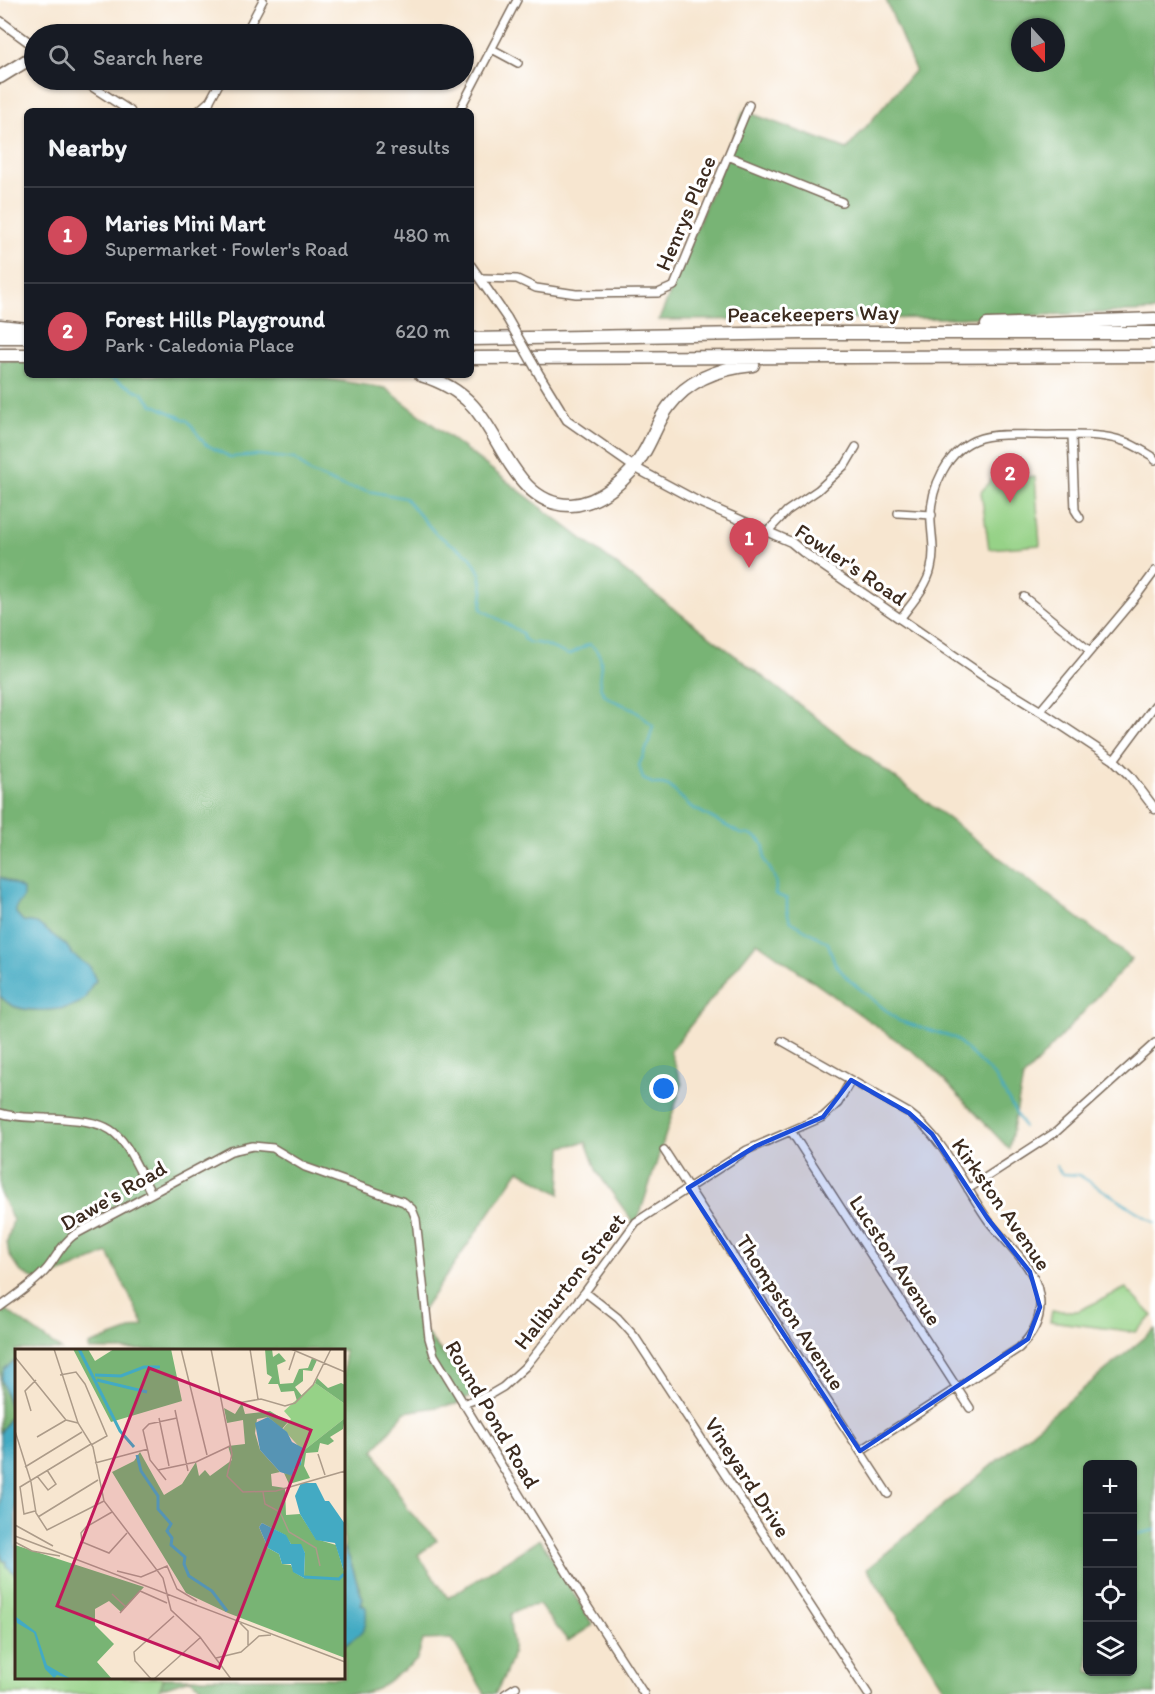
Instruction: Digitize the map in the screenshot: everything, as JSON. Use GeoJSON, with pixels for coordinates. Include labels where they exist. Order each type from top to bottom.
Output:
{"type":"FeatureCollection","features":[{"type":"Feature","properties":{"kind":"highway"},"geometry":{"type":"LineString","coordinates":[[0,77],[24,62]]}},
{"type":"Feature","properties":{"kind":"highway"},"geometry":{"type":"LineString","coordinates":[[893,333],[972,326],[1155,319]]}},
{"type":"Feature","properties":{"kind":"highway"},"geometry":{"type":"LineString","coordinates":[[0,326],[24,329]]}},
{"type":"Feature","properties":{"kind":"highway","name":"Peacekeepers Way"},"geometry":{"type":"LineString","coordinates":[[474,339],[893,333],[1155,333]]}},
{"type":"Feature","properties":{"kind":"highway"},"geometry":{"type":"LineString","coordinates":[[0,337],[24,336]]}},
{"type":"Feature","properties":{"kind":"highway"},"geometry":{"type":"LineString","coordinates":[[0,355],[24,355]]}},
{"type":"Feature","properties":{"kind":"highway","name":"Peacekeepers Way"},"geometry":{"type":"LineString","coordinates":[[474,358],[1155,356]]}},
{"type":"Feature","properties":{"kind":"highway"},"geometry":{"type":"LineString","coordinates":[[429,378],[450,387],[473,406],[528,487],[541,497],[568,505],[582,504],[610,490],[643,455],[670,404],[692,383],[707,376],[740,366],[895,358]]}},
{"type":"Feature","properties":{"kind":"street"},"geometry":{"type":"LineString","coordinates":[[250,24],[263,0]]}},
{"type":"Feature","properties":{"kind":"street"},"geometry":{"type":"LineString","coordinates":[[474,83],[517,0]]}},
{"type":"Feature","properties":{"kind":"street"},"geometry":{"type":"LineString","coordinates":[[0,21],[24,39]]}},
{"type":"Feature","properties":{"kind":"street"},"geometry":{"type":"LineString","coordinates":[[492,49],[518,63]]}},
{"type":"Feature","properties":{"kind":"street"},"geometry":{"type":"LineString","coordinates":[[97,90],[125,108]]}},
{"type":"Feature","properties":{"kind":"street"},"geometry":{"type":"LineString","coordinates":[[209,106],[216,90]]}},
{"type":"Feature","properties":{"kind":"street"},"geometry":{"type":"LineString","coordinates":[[461,108],[470,90]]}},
{"type":"Feature","properties":{"kind":"street","name":"Henrys Place"},"geometry":{"type":"LineString","coordinates":[[481,278],[517,279],[536,288],[576,294],[647,293],[666,291],[675,286],[748,105]]}},
{"type":"Feature","properties":{"kind":"street"},"geometry":{"type":"LineString","coordinates":[[728,156],[842,202]]}},
{"type":"Feature","properties":{"kind":"street","name":"Fowler's Road"},"geometry":{"type":"LineString","coordinates":[[474,270],[507,318],[567,420],[634,467],[699,502],[791,542],[987,679],[1114,760],[1130,776],[1155,809]]}},
{"type":"Feature","properties":{"kind":"street"},"geometry":{"type":"LineString","coordinates":[[1072,436],[1075,510],[1080,518]]}},
{"type":"Feature","properties":{"kind":"street"},"geometry":{"type":"LineString","coordinates":[[900,619],[931,571],[935,547],[932,515],[934,497],[942,471],[959,449],[981,437],[1092,436],[1123,440],[1152,456],[1155,460]]}},
{"type":"Feature","properties":{"kind":"street"},"geometry":{"type":"LineString","coordinates":[[768,531],[787,511],[818,490],[846,464],[856,447]]}},
{"type":"Feature","properties":{"kind":"street"},"geometry":{"type":"LineString","coordinates":[[898,513],[932,515]]}},
{"type":"Feature","properties":{"kind":"street"},"geometry":{"type":"LineString","coordinates":[[1040,711],[1155,571]]}},
{"type":"Feature","properties":{"kind":"street"},"geometry":{"type":"LineString","coordinates":[[1024,597],[1090,651]]}},
{"type":"Feature","properties":{"kind":"street"},"geometry":{"type":"LineString","coordinates":[[1114,760],[1155,705]]}},
{"type":"Feature","properties":{"kind":"street","name":"Kirkston Avenue"},"geometry":{"type":"LineString","coordinates":[[782,1041],[909,1113],[925,1126],[988,1219],[1036,1283],[1040,1307],[1038,1318],[1028,1339],[1008,1355],[860,1451]]}},
{"type":"Feature","properties":{"kind":"street"},"geometry":{"type":"LineString","coordinates":[[968,1189],[1056,1132],[1155,1043]]}},
{"type":"Feature","properties":{"kind":"street","name":"Haliburton Street"},"geometry":{"type":"LineString","coordinates":[[463,1404],[491,1394],[514,1378],[585,1292],[636,1222],[747,1150],[829,1113],[838,1103],[851,1080]]}},
{"type":"Feature","properties":{"kind":"street"},"geometry":{"type":"LineString","coordinates":[[0,1113],[14,1116],[79,1119],[108,1127],[116,1132],[127,1146],[151,1193]]}},
{"type":"Feature","properties":{"kind":"street","name":"Lucston Avenue"},"geometry":{"type":"LineString","coordinates":[[791,1131],[970,1408]]}},
{"type":"Feature","properties":{"kind":"street","name":"Dawe's Road"},"geometry":{"type":"LineString","coordinates":[[0,1307],[39,1278],[65,1241],[231,1151],[264,1146]]}},
{"type":"Feature","properties":{"kind":"street","name":"Round Pond Road"},"geometry":{"type":"LineString","coordinates":[[264,1146],[282,1152],[305,1167],[404,1202],[412,1209],[418,1231],[429,1338],[434,1355],[586,1604],[644,1694]]}},
{"type":"Feature","properties":{"kind":"street","name":"Thompston Avenue"},"geometry":{"type":"LineString","coordinates":[[664,1150],[888,1494]]}},
{"type":"Feature","properties":{"kind":"street","name":"Vineyard Drive"},"geometry":{"type":"LineString","coordinates":[[585,1292],[618,1318],[635,1338],[868,1694]]}},
{"type":"Feature","properties":{"kind":"street"},"geometry":{"type":"LineString","coordinates":[[505,1694],[516,1687]]}},
{"type":"Feature","properties":{"kind":"highlighted area"},"geometry":{"type":"Polygon","coordinates":[[[851,1080],[909,1113],[932,1134],[988,1219],[1030,1272],[1040,1307],[1028,1339],[860,1451],[688,1188],[756,1146],[823,1117],[851,1080]]]}},
{"type":"Feature","properties":{"kind":"green space"},"geometry":{"type":"Polygon","coordinates":[[[886,0],[1155,0],[1155,311],[957,318],[659,320],[744,111],[847,149],[915,70],[886,0]]]}},
{"type":"Feature","properties":{"kind":"green space"},"geometry":{"type":"Polygon","coordinates":[[[0,360],[24,360],[24,378],[320,378],[385,388],[1132,959],[1023,1078],[1009,1149],[926,1061],[757,942],[670,1051],[682,1084],[636,1226],[597,1172],[586,1142],[562,1147],[560,1194],[519,1170],[416,1320],[476,1395],[461,1400],[457,1404],[405,1412],[374,1450],[409,1511],[437,1540],[418,1555],[448,1598],[540,1539],[593,1625],[568,1641],[539,1605],[525,1607],[511,1614],[513,1644],[511,1660],[495,1694],[485,1694],[452,1639],[423,1640],[417,1660],[378,1689],[361,1694],[210,1694],[190,1679],[345,1679],[345,1645],[351,1640],[363,1599],[345,1549],[345,1349],[89,1349],[89,1345],[144,1325],[108,1253],[40,1282],[21,1272],[9,1255],[7,1242],[13,1220],[0,1193],[0,996],[18,1008],[58,1009],[83,1000],[96,981],[90,967],[73,956],[66,945],[37,923],[23,921],[16,913],[20,900],[14,884],[0,877],[0,360]]]}},
{"type":"Feature","properties":{"kind":"green space"},"geometry":{"type":"Polygon","coordinates":[[[1008,476],[1035,477],[1040,545],[989,549],[981,492],[992,479],[1008,476]]]}},
{"type":"Feature","properties":{"kind":"green space"},"geometry":{"type":"Polygon","coordinates":[[[1126,1288],[1153,1316],[1135,1332],[1050,1321],[1052,1311],[1078,1311],[1126,1288]]]}},
{"type":"Feature","properties":{"kind":"green space"},"geometry":{"type":"Polygon","coordinates":[[[6,1310],[60,1349],[15,1349],[15,1361],[9,1367],[5,1393],[12,1414],[0,1433],[0,1314],[6,1310]]]}},
{"type":"Feature","properties":{"kind":"green space"},"geometry":{"type":"Polygon","coordinates":[[[1155,1329],[1155,1694],[948,1694],[867,1569],[1155,1329]]]}},
{"type":"Feature","properties":{"kind":"green space"},"geometry":{"type":"Polygon","coordinates":[[[0,1551],[3,1561],[6,1561],[15,1573],[15,1679],[164,1679],[158,1694],[0,1694],[0,1551]]]}},
{"type":"Feature","properties":{"kind":"green space"},"geometry":{"type":"Polygon","coordinates":[[[164,1679],[190,1679],[160,1689],[164,1679]]]}},
{"type":"Feature","properties":{"kind":"water"},"geometry":{"type":"Polygon","coordinates":[[[0,877],[23,889],[23,898],[16,907],[16,913],[23,921],[37,923],[90,967],[96,981],[85,998],[77,1004],[48,1010],[27,1009],[11,1005],[0,996],[0,877]]]}},
{"type":"Feature","properties":{"kind":"water"},"geometry":{"type":"Polygon","coordinates":[[[15,1361],[15,1573],[6,1566],[6,1561],[3,1561],[0,1551],[0,1433],[12,1414],[1,1379],[4,1369],[15,1361]]]}},
{"type":"Feature","properties":{"kind":"water"},"geometry":{"type":"Polygon","coordinates":[[[345,1549],[363,1599],[360,1604],[366,1607],[365,1627],[345,1645],[345,1549]]]}},
{"type":"Feature","properties":{"kind":"waterway"},"geometry":{"type":"LineString","coordinates":[[111,378],[142,393],[152,404],[188,421],[205,444],[230,457],[258,455],[295,459],[311,473],[342,486],[405,498],[436,534],[470,556],[480,573],[483,591],[481,609],[522,633],[524,639],[530,643],[545,645],[569,655],[589,644],[596,650],[601,661],[599,679],[602,691],[611,699],[631,708],[653,726],[639,765],[643,779],[654,784],[669,786],[690,806],[741,834],[759,839],[764,848],[765,860],[774,877],[775,894],[787,899],[790,921],[828,943],[835,964],[849,980],[899,1021],[955,1038],[996,1078],[1024,1127]]}},
{"type":"Feature","properties":{"kind":"waterway"},"geometry":{"type":"LineString","coordinates":[[1056,1166],[1062,1174],[1079,1175],[1155,1223]]}},
{"type":"Feature","properties":{"kind":"waterway"},"geometry":{"type":"LineString","coordinates":[[1137,1534],[1155,1530]]}},
{"type":"Feature","properties":{"kind":"place","name":"Forest Hills Playground"},"geometry":{"type":"Point","coordinates":[1010,503]}},
{"type":"Feature","properties":{"kind":"place","name":"Maries Mini Mart"},"geometry":{"type":"Point","coordinates":[749,568]}}]}
